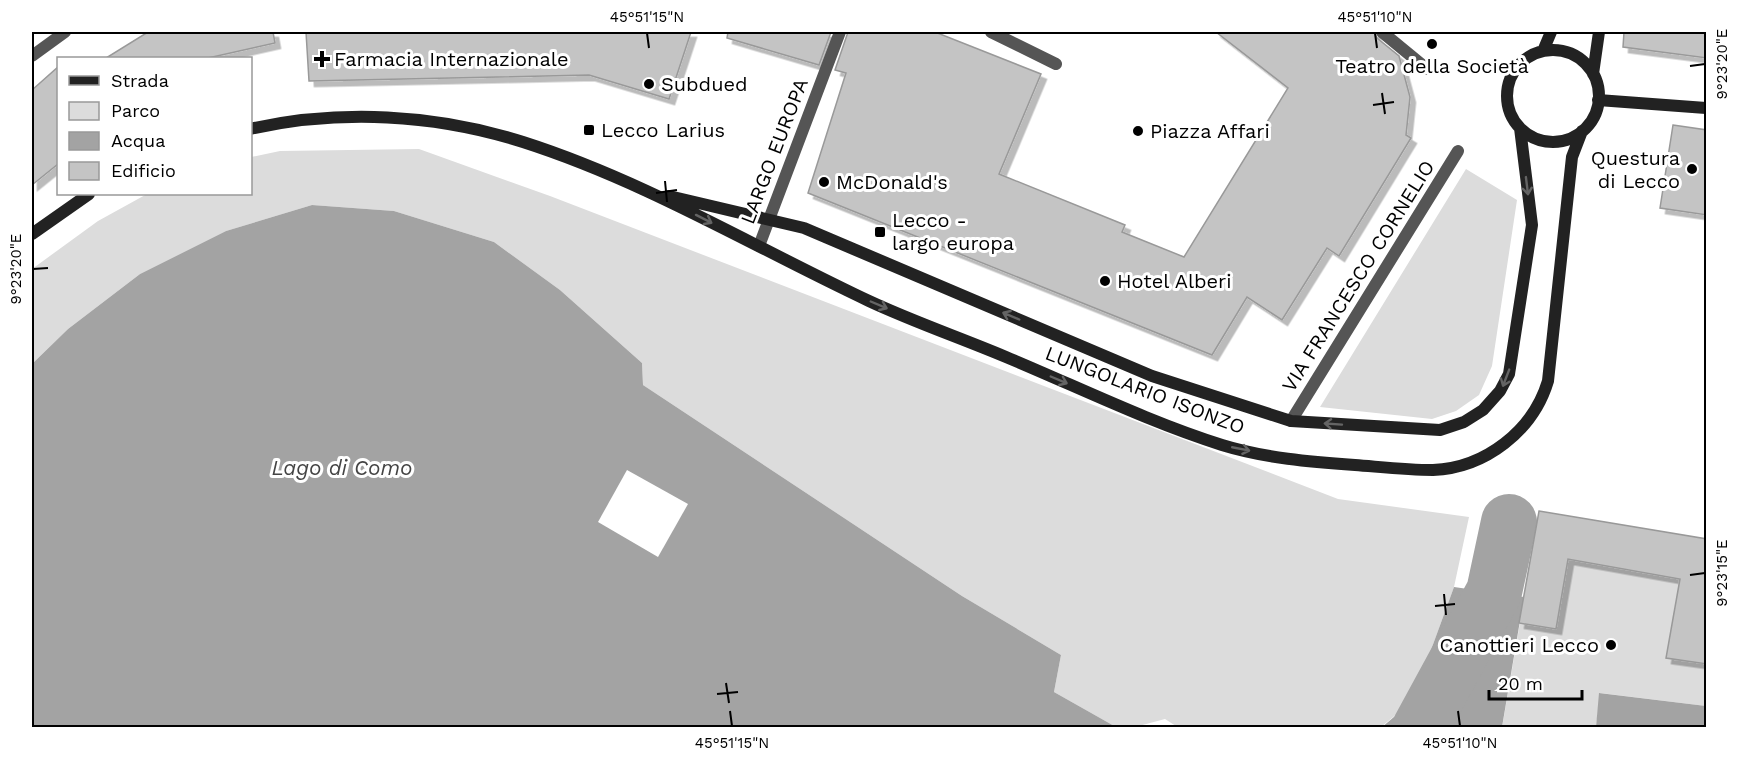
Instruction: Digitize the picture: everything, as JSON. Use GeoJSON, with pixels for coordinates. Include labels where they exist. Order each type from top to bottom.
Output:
{"type":"FeatureCollection","features":[{"type":"Feature","properties":{"kind":"main road"},"geometry":{"type":"LineString","coordinates":[[1543,51],[1551,32]]}},
{"type":"Feature","properties":{"kind":"main road"},"geometry":{"type":"LineString","coordinates":[[1593,74],[1580,59],[1569,53],[1543,51],[1524,60],[1510,78],[1507,102],[1510,113],[1520,128],[1533,138],[1551,142],[1569,139],[1582,131],[1595,115],[1599,100],[1593,74],[1599,32]]}},
{"type":"Feature","properties":{"kind":"main road"},"geometry":{"type":"LineString","coordinates":[[1599,100],[1707,108]]}},
{"type":"Feature","properties":{"kind":"main road","name":"LUNGOLARIO ISONZO"},"geometry":{"type":"LineString","coordinates":[[252,129],[341,118],[398,118],[442,123],[520,141],[652,192],[872,303],[1132,411],[1225,446],[1327,463],[1423,470],[1448,468],[1478,459],[1505,443],[1528,421],[1544,394],[1548,381],[1572,157],[1582,131]]}},
{"type":"Feature","properties":{"kind":"main road","name":"LUNGOLARIO ISONZO"},"geometry":{"type":"LineString","coordinates":[[652,192],[804,228],[1152,376],[1291,422],[1436,430],[1471,418],[1496,397],[1509,374],[1532,225],[1520,128]]}},
{"type":"Feature","properties":{"kind":"main road"},"geometry":{"type":"LineString","coordinates":[[32,234],[88,195]]}},
{"type":"Feature","properties":{"kind":"street"},"geometry":{"type":"LineString","coordinates":[[32,56],[65,32]]}},
{"type":"Feature","properties":{"kind":"street","name":"LARGO EUROPA"},"geometry":{"type":"LineString","coordinates":[[759,246],[768,218],[786,180],[840,32]]}},
{"type":"Feature","properties":{"kind":"street"},"geometry":{"type":"LineString","coordinates":[[991,32],[1056,64]]}},
{"type":"Feature","properties":{"kind":"street"},"geometry":{"type":"LineString","coordinates":[[1382,32],[1427,69]]}},
{"type":"Feature","properties":{"kind":"street","name":"VIA FRANCESCO CORNELIO"},"geometry":{"type":"LineString","coordinates":[[1291,422],[1458,151]]}},
{"type":"Feature","properties":{"kind":"green space"},"geometry":{"type":"Polygon","coordinates":[[[419,149],[550,196],[1338,499],[1469,517],[1454,587],[1416,691],[1408,705],[1381,727],[1179,728],[1165,719],[1135,727],[1116,727],[1054,692],[1061,655],[962,596],[643,385],[642,363],[560,290],[494,242],[394,211],[312,205],[226,231],[140,274],[68,329],[32,364],[32,269],[98,221],[145,195],[252,195],[252,157],[280,151],[419,149]]]}},
{"type":"Feature","properties":{"kind":"green space"},"geometry":{"type":"Polygon","coordinates":[[[1466,169],[1517,200],[1492,366],[1479,395],[1456,411],[1432,419],[1320,407],[1466,169]]]}},
{"type":"Feature","properties":{"kind":"green space","name":"Canottieri Lecco"},"geometry":{"type":"Polygon","coordinates":[[[1539,511],[1706,539],[1706,706],[1600,693],[1596,727],[1502,728],[1539,511]]]}},
{"type":"Feature","properties":{"kind":"water","name":"Lago di Como"},"geometry":{"type":"Polygon","coordinates":[[[312,205],[394,211],[494,242],[560,290],[642,363],[643,385],[962,596],[1061,655],[1054,692],[1116,727],[32,728],[32,364],[68,329],[140,274],[226,231],[312,205]]]}},
{"type":"Feature","properties":{"kind":"water"},"geometry":{"type":"Polygon","coordinates":[[[1454,587],[1524,597],[1502,727],[1381,728],[1408,705],[1416,691],[1454,587]]]}},
{"type":"Feature","properties":{"kind":"water"},"geometry":{"type":"Polygon","coordinates":[[[1599,693],[1706,706],[1706,727],[1596,727],[1599,693]]]}},
{"type":"Feature","properties":{"kind":"pier"},"geometry":{"type":"Polygon","coordinates":[[[627,470],[688,504],[658,557],[598,522],[627,470]]]}},
{"type":"Feature","properties":{"kind":"building"},"geometry":{"type":"Polygon","coordinates":[[[148,32],[273,32],[275,43],[212,57],[108,57],[148,32]]]}},
{"type":"Feature","properties":{"kind":"building"},"geometry":{"type":"Polygon","coordinates":[[[306,32],[691,32],[669,99],[589,75],[309,81],[306,32]]]}},
{"type":"Feature","properties":{"kind":"building"},"geometry":{"type":"Polygon","coordinates":[[[728,32],[831,32],[819,65],[727,38],[728,32]]]}},
{"type":"Feature","properties":{"kind":"building"},"geometry":{"type":"Polygon","coordinates":[[[848,32],[935,32],[1041,74],[999,174],[1125,225],[1122,232],[1184,257],[1288,88],[1216,32],[1374,32],[1377,38],[1399,56],[1410,97],[1406,135],[1411,138],[1339,256],[1327,248],[1282,320],[1247,297],[1212,355],[808,193],[846,73],[835,70],[848,32]]]}},
{"type":"Feature","properties":{"kind":"building"},"geometry":{"type":"Polygon","coordinates":[[[1624,32],[1707,32],[1707,58],[1623,47],[1624,32]]]}},
{"type":"Feature","properties":{"kind":"building"},"geometry":{"type":"Polygon","coordinates":[[[57,68],[57,165],[32,185],[32,90],[57,68]]]}},
{"type":"Feature","properties":{"kind":"building","name":"Questura di Lecco"},"geometry":{"type":"Polygon","coordinates":[[[1673,125],[1707,130],[1707,215],[1660,208],[1673,125]]]}},
{"type":"Feature","properties":{"kind":"building"},"geometry":{"type":"Polygon","coordinates":[[[1539,511],[1707,539],[1707,664],[1666,658],[1680,579],[1568,559],[1556,629],[1519,623],[1539,511]]]}},
{"type":"Feature","properties":{"kind":"waterway"},"geometry":{"type":"LineString","coordinates":[[1420,728],[1494,592],[1509,522]]}},
{"type":"Feature","properties":{"kind":"place","name":"Teatro della Società"},"geometry":{"type":"Point","coordinates":[1432,44]}},
{"type":"Feature","properties":{"kind":"place","name":"Farmacia Internazionale"},"geometry":{"type":"Point","coordinates":[322,59]}},
{"type":"Feature","properties":{"kind":"place","name":"Subdued"},"geometry":{"type":"Point","coordinates":[649,84]}},
{"type":"Feature","properties":{"kind":"place","name":"Lecco Larius"},"geometry":{"type":"Point","coordinates":[589,130]}},
{"type":"Feature","properties":{"kind":"place","name":"Piazza Affari"},"geometry":{"type":"Point","coordinates":[1138,131]}},
{"type":"Feature","properties":{"kind":"place","name":"Questura di Lecco"},"geometry":{"type":"Point","coordinates":[1692,169]}},
{"type":"Feature","properties":{"kind":"place","name":"McDonald's"},"geometry":{"type":"Point","coordinates":[824,182]}},
{"type":"Feature","properties":{"kind":"place","name":"Lecco - largo europa"},"geometry":{"type":"Point","coordinates":[880,232]}},
{"type":"Feature","properties":{"kind":"place","name":"Hotel Alberi"},"geometry":{"type":"Point","coordinates":[1105,281]}},
{"type":"Feature","properties":{"kind":"place","name":"Canottieri Lecco"},"geometry":{"type":"Point","coordinates":[1611,645]}}]}
